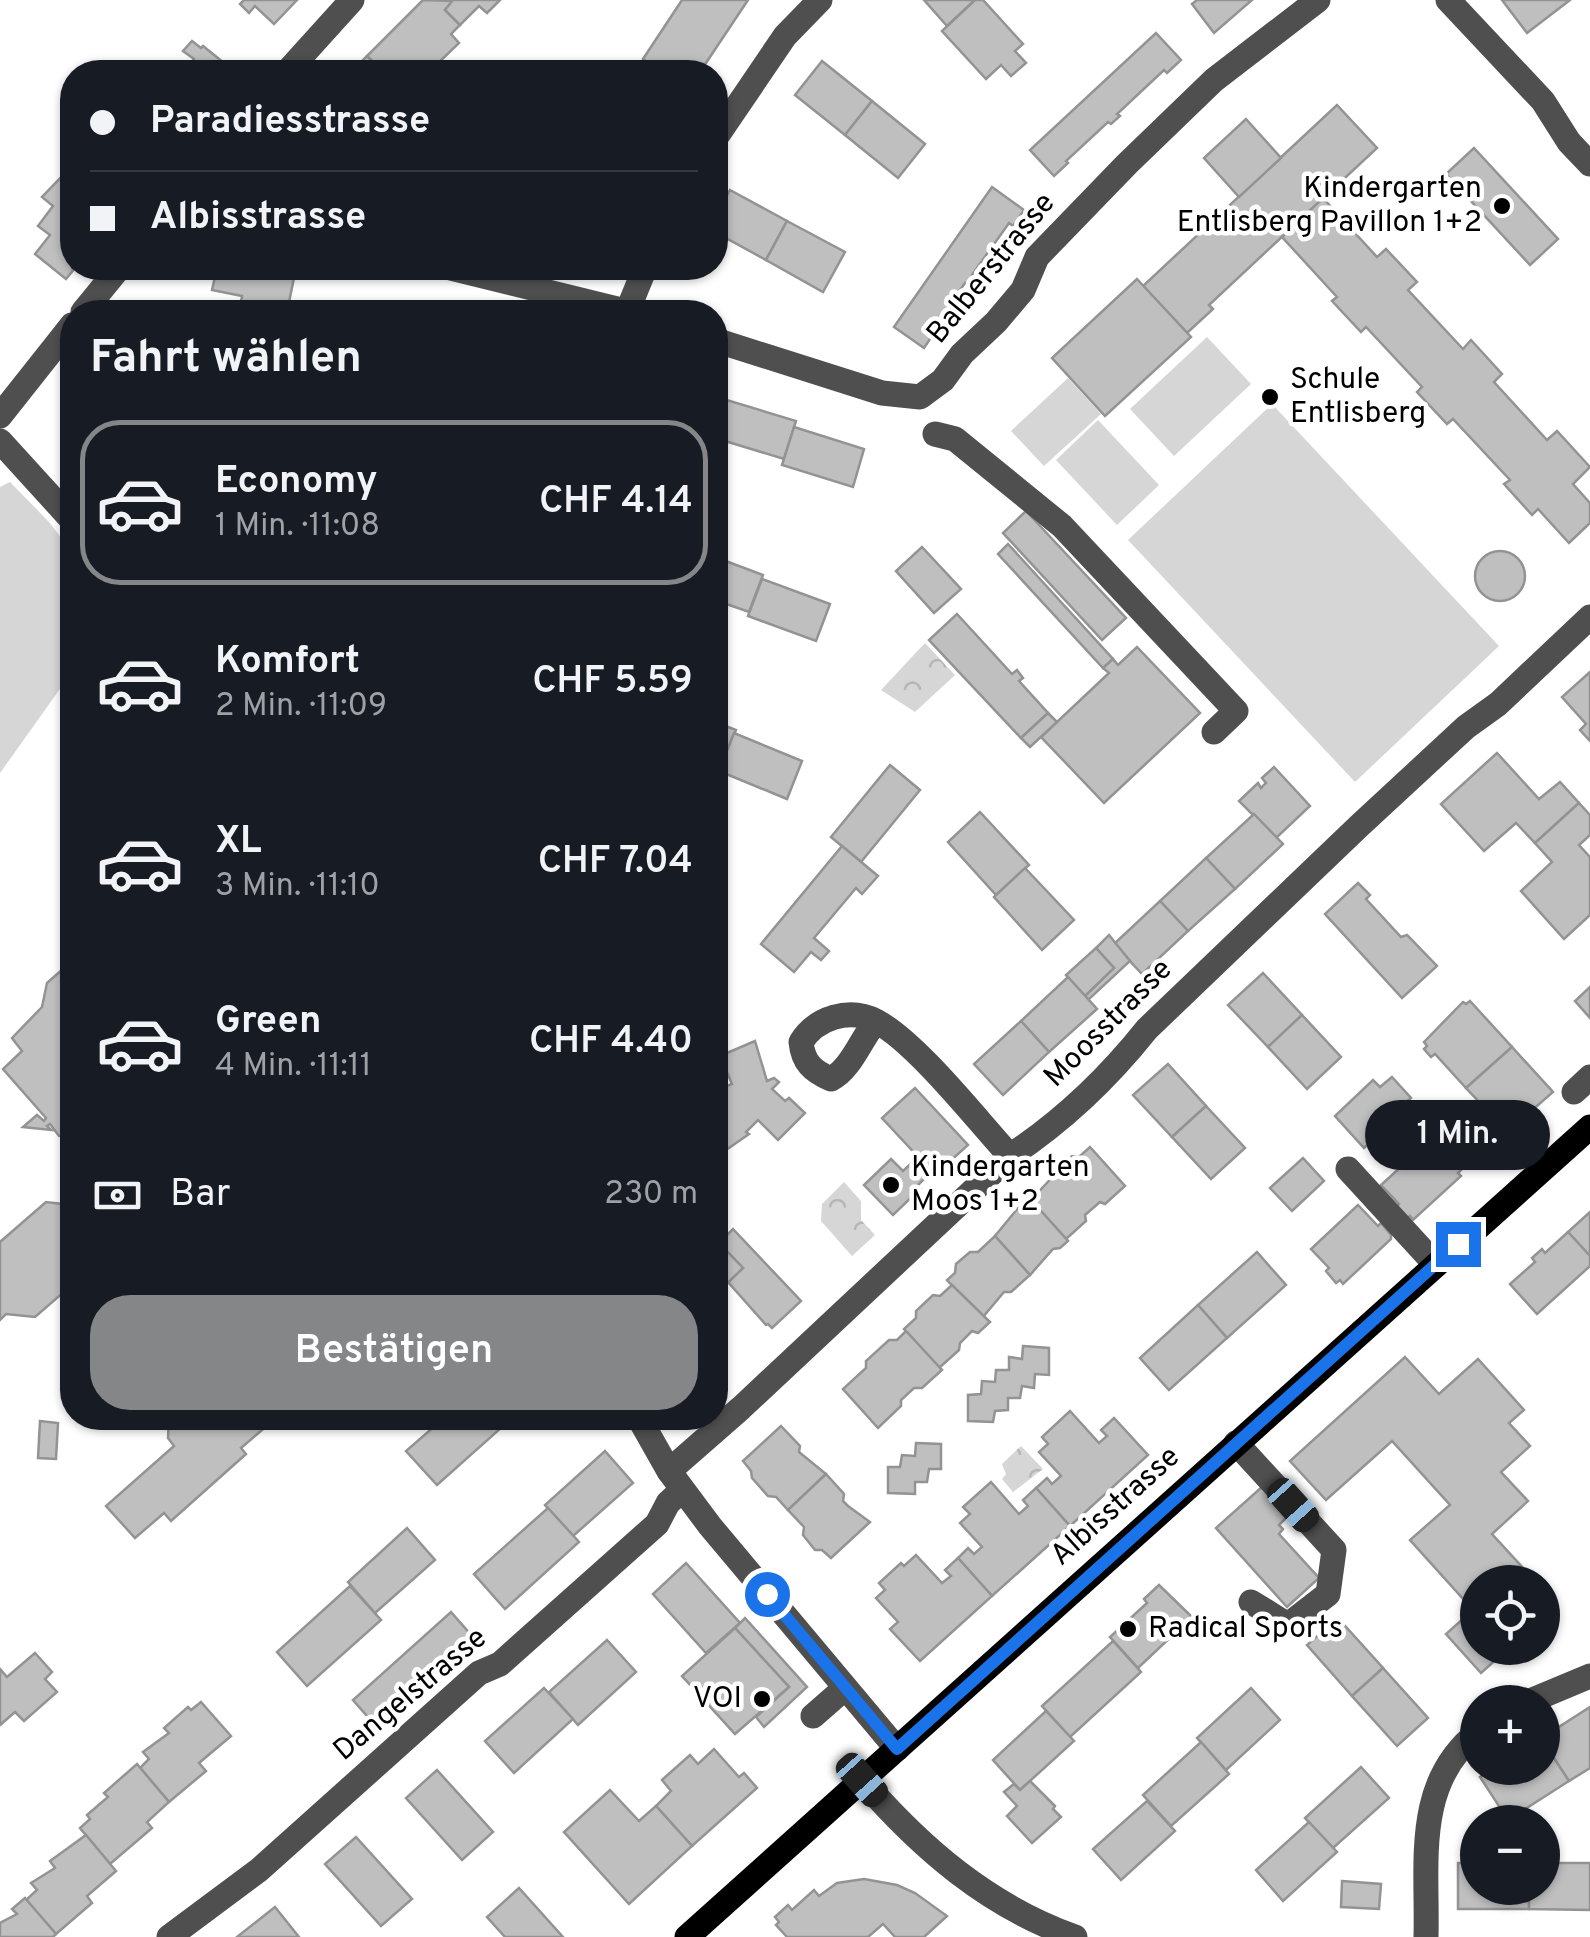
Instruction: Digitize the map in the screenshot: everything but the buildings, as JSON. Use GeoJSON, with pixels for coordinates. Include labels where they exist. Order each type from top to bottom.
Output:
{"type":"FeatureCollection","features":[{"type":"Feature","properties":{"kind":"main road","name":"Albisstrasse"},"geometry":{"type":"LineString","coordinates":[[687,1937],[1590,1127]]}},
{"type":"Feature","properties":{"kind":"street"},"geometry":{"type":"LineString","coordinates":[[298,60],[352,0]]}},
{"type":"Feature","properties":{"kind":"street"},"geometry":{"type":"LineString","coordinates":[[728,120],[785,36],[820,0]]}},
{"type":"Feature","properties":{"kind":"street","name":"Balberstrasse"},"geometry":{"type":"LineString","coordinates":[[728,344],[882,394],[920,397],[943,380],[962,354],[996,322],[1023,290],[1037,256],[1127,164],[1214,80],[1318,0]]}},
{"type":"Feature","properties":{"kind":"street"},"geometry":{"type":"LineString","coordinates":[[1448,0],[1543,101],[1569,142],[1590,164]]}},
{"type":"Feature","properties":{"kind":"street"},"geometry":{"type":"LineString","coordinates":[[93,300],[108,280]]}},
{"type":"Feature","properties":{"kind":"street"},"geometry":{"type":"LineString","coordinates":[[499,280],[579,300]]}},
{"type":"Feature","properties":{"kind":"street"},"geometry":{"type":"LineString","coordinates":[[0,416],[60,340]]}},
{"type":"Feature","properties":{"kind":"street"},"geometry":{"type":"LineString","coordinates":[[936,434],[955,438],[1020,490],[1123,587],[1236,711],[1214,732]]}},
{"type":"Feature","properties":{"kind":"street"},"geometry":{"type":"LineString","coordinates":[[4,456],[60,509]]}},
{"type":"Feature","properties":{"kind":"street","name":"Moosstrasse"},"geometry":{"type":"LineString","coordinates":[[728,1422],[1010,1156],[1047,1132],[1107,1076],[1147,1029],[1358,826],[1466,727],[1498,704],[1590,617]]}},
{"type":"Feature","properties":{"kind":"street"},"geometry":{"type":"LineString","coordinates":[[876,1021],[912,1050],[1010,1156]]}},
{"type":"Feature","properties":{"kind":"street"},"geometry":{"type":"LineString","coordinates":[[1348,1170],[1436,1265]]}},
{"type":"Feature","properties":{"kind":"street"},"geometry":{"type":"LineString","coordinates":[[646,1430],[675,1480],[897,1749]]}},
{"type":"Feature","properties":{"kind":"street","name":"Moosstrasse"},"geometry":{"type":"LineString","coordinates":[[675,1480],[721,1430]]}},
{"type":"Feature","properties":{"kind":"street"},"geometry":{"type":"LineString","coordinates":[[1236,1443],[1334,1550],[1328,1594],[1288,1625],[1252,1602]]}},
{"type":"Feature","properties":{"kind":"street","name":"Dangelstrasse"},"geometry":{"type":"LineString","coordinates":[[169,1937],[259,1870],[479,1673],[500,1664],[656,1524],[675,1480]]}},
{"type":"Feature","properties":{"kind":"street"},"geometry":{"type":"LineString","coordinates":[[1560,1689],[1590,1676]]}},
{"type":"Feature","properties":{"kind":"street"},"geometry":{"type":"LineString","coordinates":[[813,1716],[845,1688]]}},
{"type":"Feature","properties":{"kind":"street"},"geometry":{"type":"LineString","coordinates":[[1426,1937],[1430,1800],[1444,1767],[1460,1751]]}},
{"type":"Feature","properties":{"kind":"street"},"geometry":{"type":"LineString","coordinates":[[862,1780],[889,1811],[958,1874],[1023,1916],[1075,1937]]}},
{"type":"Feature","properties":{"kind":"green space"},"geometry":{"type":"Polygon","coordinates":[[[1207,337],[1251,384],[1174,456],[1130,409],[1207,337]]]}},
{"type":"Feature","properties":{"kind":"green space"},"geometry":{"type":"Polygon","coordinates":[[[1068,378],[1101,414],[1044,466],[1011,431],[1068,378]]]}},
{"type":"Feature","properties":{"kind":"green space"},"geometry":{"type":"Polygon","coordinates":[[[1272,404],[1499,646],[1355,782],[1128,540],[1272,404]]]}},
{"type":"Feature","properties":{"kind":"green space"},"geometry":{"type":"Polygon","coordinates":[[[1098,420],[1159,485],[1117,525],[1056,460],[1098,420]]]}},
{"type":"Feature","properties":{"kind":"green space"},"geometry":{"type":"Polygon","coordinates":[[[10,482],[60,536],[60,689],[0,773],[0,487],[10,482]]]}},
{"type":"Feature","properties":{"kind":"green space"},"geometry":{"type":"Polygon","coordinates":[[[925,643],[955,675],[915,712],[881,690],[925,643]]]}},
{"type":"Feature","properties":{"kind":"green space"},"geometry":{"type":"Polygon","coordinates":[[[844,1182],[861,1201],[861,1220],[875,1235],[852,1256],[821,1221],[822,1204],[844,1182]]]}},
{"type":"Feature","properties":{"kind":"green space"},"geometry":{"type":"Polygon","coordinates":[[[1021,1446],[1043,1469],[1013,1492],[1002,1479],[1006,1474],[1002,1464],[1021,1446]]]}},
{"type":"Feature","properties":{"kind":"place","name":"Kindergarten Entlisberg Pavillon 1+2"},"geometry":{"type":"Point","coordinates":[1502,206]}},
{"type":"Feature","properties":{"kind":"place","name":"Schule Entlisberg"},"geometry":{"type":"Point","coordinates":[1270,397]}},
{"type":"Feature","properties":{"kind":"place","name":"Kindergarten Moos 1+2"},"geometry":{"type":"Point","coordinates":[891,1185]}},
{"type":"Feature","properties":{"kind":"place","name":"Radical Sports"},"geometry":{"type":"Point","coordinates":[1128,1629]}},
{"type":"Feature","properties":{"kind":"place","name":"VOI"},"geometry":{"type":"Point","coordinates":[762,1699]}},
{"type":"Feature","properties":{"kind":"route"},"geometry":{"type":"LineString","coordinates":[[767,1594],[897,1749],[1458,1244]]}}]}
